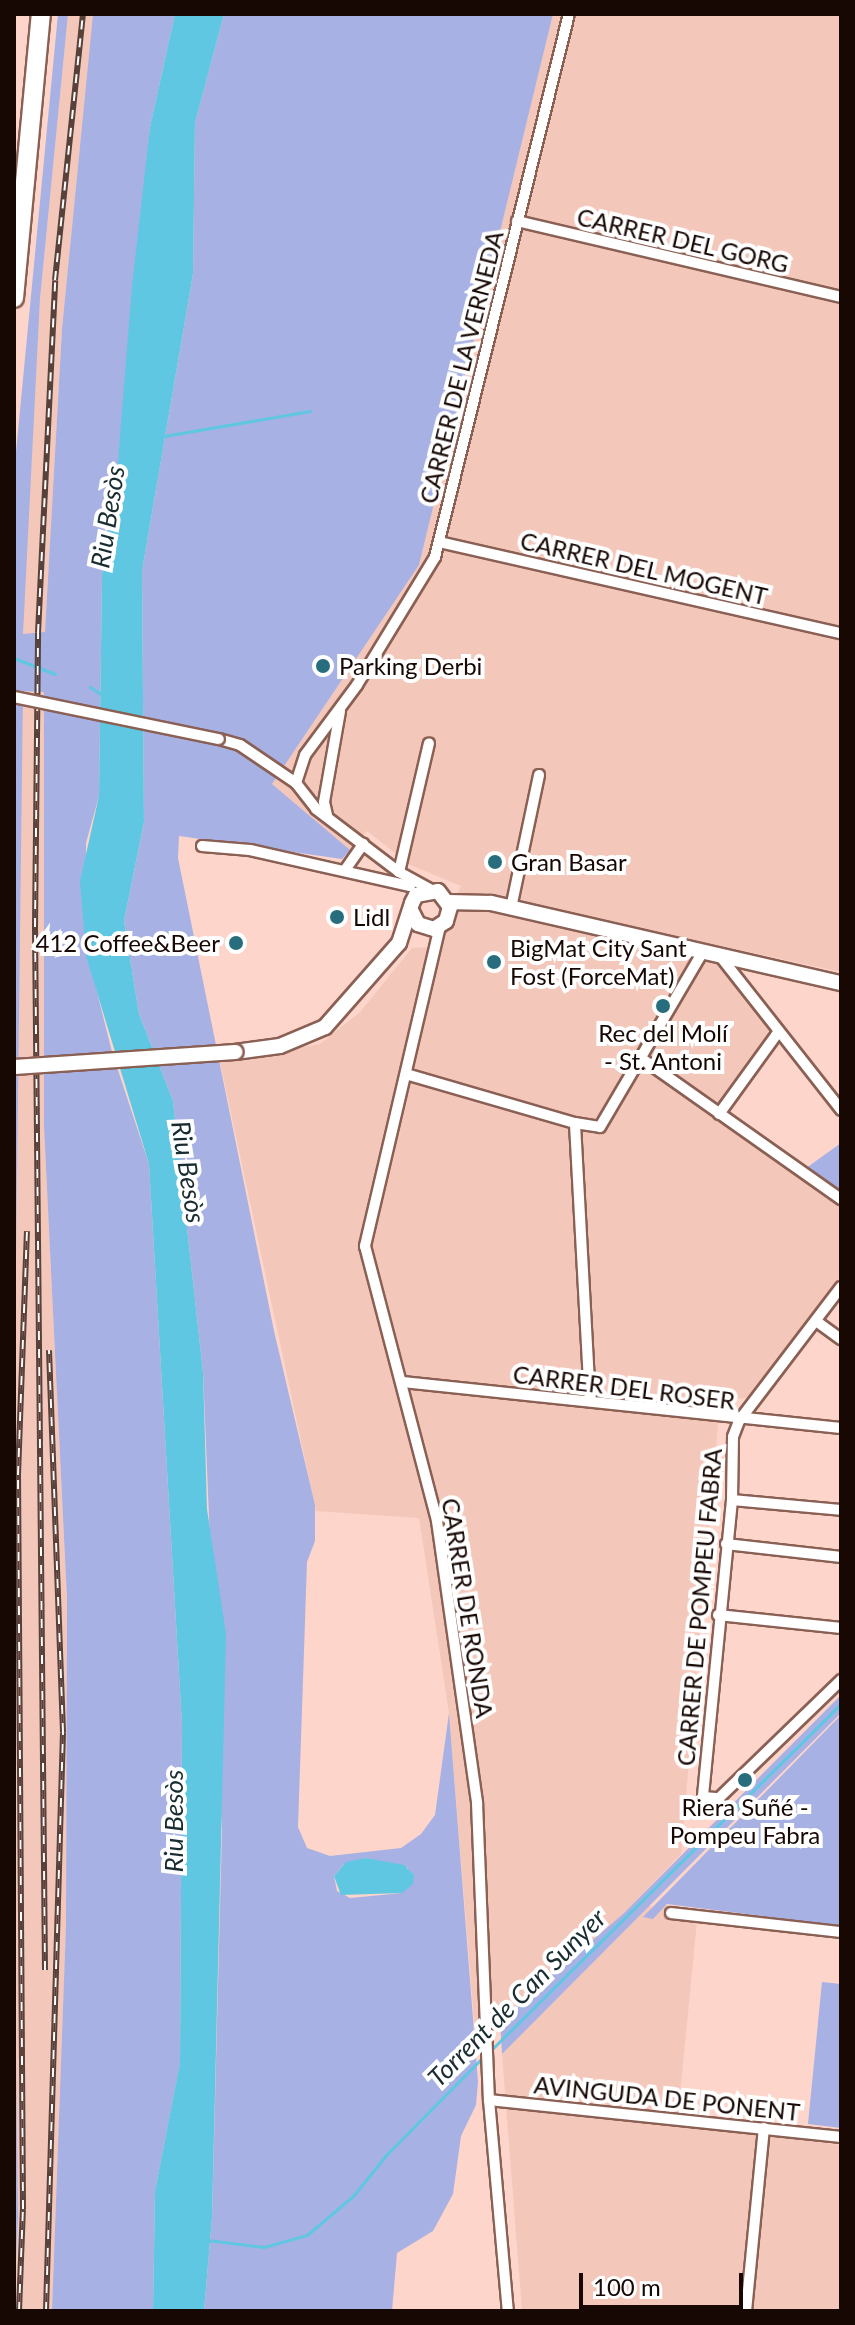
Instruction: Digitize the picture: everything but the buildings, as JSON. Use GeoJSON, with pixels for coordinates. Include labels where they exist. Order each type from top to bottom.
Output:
{"type":"FeatureCollection","features":[{"type":"Feature","properties":{"kind":"highway"},"geometry":{"type":"LineString","coordinates":[[14,298],[41,14]]}},
{"type":"Feature","properties":{"kind":"street","name":"CARRER DE LA VERNEDA"},"geometry":{"type":"LineString","coordinates":[[296,783],[299,766],[429,572],[569,14]]}},
{"type":"Feature","properties":{"kind":"street","name":"CARRER DEL GORG"},"geometry":{"type":"LineString","coordinates":[[517,221],[841,297]]}},
{"type":"Feature","properties":{"kind":"street","name":"CARRER DEL MOGENT"},"geometry":{"type":"LineString","coordinates":[[439,542],[841,633]]}},
{"type":"Feature","properties":{"kind":"street"},"geometry":{"type":"LineString","coordinates":[[14,697],[240,745],[296,783],[305,800],[399,872],[448,902],[475,901],[511,908],[841,983]]}},
{"type":"Feature","properties":{"kind":"street","name":"CARRER DE LA VERNEDA"},"geometry":{"type":"LineString","coordinates":[[327,815],[324,802],[340,708]]}},
{"type":"Feature","properties":{"kind":"street"},"geometry":{"type":"LineString","coordinates":[[317,739],[328,742],[334,757]]}},
{"type":"Feature","properties":{"kind":"street"},"geometry":{"type":"LineString","coordinates":[[399,943],[411,910],[413,891],[399,872],[429,743]]}},
{"type":"Feature","properties":{"kind":"street"},"geometry":{"type":"LineString","coordinates":[[511,908],[539,775]]}},
{"type":"Feature","properties":{"kind":"street"},"geometry":{"type":"LineString","coordinates":[[345,870],[363,844]]}},
{"type":"Feature","properties":{"kind":"street"},"geometry":{"type":"LineString","coordinates":[[202,846],[250,850],[345,870],[413,891],[431,890]]}},
{"type":"Feature","properties":{"kind":"street"},"geometry":{"type":"LineString","coordinates":[[14,1067],[235,1052],[280,1046],[325,1027],[399,943],[424,928],[440,926],[449,915],[448,902]]}},
{"type":"Feature","properties":{"kind":"street"},"geometry":{"type":"LineString","coordinates":[[411,910],[424,928]]}},
{"type":"Feature","properties":{"kind":"street","name":"CARRER DE RONDA"},"geometry":{"type":"LineString","coordinates":[[440,926],[365,1246],[437,1521],[477,1803],[489,2100],[508,2311]]}},
{"type":"Feature","properties":{"kind":"street"},"geometry":{"type":"LineString","coordinates":[[406,1074],[575,1123],[600,1127],[702,953]]}},
{"type":"Feature","properties":{"kind":"street"},"geometry":{"type":"LineString","coordinates":[[720,956],[841,1110]]}},
{"type":"Feature","properties":{"kind":"street"},"geometry":{"type":"LineString","coordinates":[[719,1114],[779,1031]]}},
{"type":"Feature","properties":{"kind":"street"},"geometry":{"type":"LineString","coordinates":[[641,1058],[841,1199]]}},
{"type":"Feature","properties":{"kind":"street"},"geometry":{"type":"LineString","coordinates":[[575,1123],[590,1401]]}},
{"type":"Feature","properties":{"kind":"street"},"geometry":{"type":"LineString","coordinates":[[739,1421],[841,1287]]}},
{"type":"Feature","properties":{"kind":"street"},"geometry":{"type":"LineString","coordinates":[[816,1321],[841,1339]]}},
{"type":"Feature","properties":{"kind":"street","name":"CARRER DEL ROSER"},"geometry":{"type":"LineString","coordinates":[[403,1382],[590,1401],[739,1421],[841,1428]]}},
{"type":"Feature","properties":{"kind":"street","name":"CARRER DE POMPEU FABRA"},"geometry":{"type":"LineString","coordinates":[[739,1421],[733,1437],[732,1500],[718,1615],[703,1797],[719,1798],[841,1680]]}},
{"type":"Feature","properties":{"kind":"street"},"geometry":{"type":"LineString","coordinates":[[732,1500],[841,1510]]}},
{"type":"Feature","properties":{"kind":"street"},"geometry":{"type":"LineString","coordinates":[[726,1544],[841,1557]]}},
{"type":"Feature","properties":{"kind":"street"},"geometry":{"type":"LineString","coordinates":[[718,1615],[841,1628]]}},
{"type":"Feature","properties":{"kind":"street"},"geometry":{"type":"LineString","coordinates":[[671,1913],[841,1932]]}},
{"type":"Feature","properties":{"kind":"street","name":"AVINGUDA DE PONENT"},"geometry":{"type":"LineString","coordinates":[[489,2100],[841,2137]]}},
{"type":"Feature","properties":{"kind":"street"},"geometry":{"type":"LineString","coordinates":[[746,2311],[764,2128]]}},
{"type":"Feature","properties":{"kind":"shaded area"},"geometry":{"type":"Polygon","coordinates":[[[58,14],[68,14],[40,299],[23,634],[45,632],[62,329],[93,14],[175,14],[150,127],[117,473],[102,575],[99,796],[86,843],[85,944],[112,1052],[149,1164],[182,1724],[180,2064],[155,2191],[153,2311],[52,2311],[66,1924],[67,1599],[44,1127],[44,692],[23,691],[14,1423],[14,473],[58,14]]]}},
{"type":"Feature","properties":{"kind":"shaded area"},"geometry":{"type":"Polygon","coordinates":[[[68,14],[93,14],[62,329],[45,633],[22,634],[40,299],[68,14]]]}},
{"type":"Feature","properties":{"kind":"shaded area"},"geometry":{"type":"Polygon","coordinates":[[[175,14],[224,14],[195,123],[193,274],[142,571],[144,822],[124,921],[139,1014],[173,1101],[203,1372],[207,1509],[226,1634],[212,2218],[204,2311],[153,2311],[155,2191],[180,2063],[182,1724],[149,1164],[86,956],[80,881],[99,796],[102,575],[117,473],[132,286],[150,127],[175,14]]]}},
{"type":"Feature","properties":{"kind":"shaded area"},"geometry":{"type":"Polygon","coordinates":[[[224,14],[553,14],[419,565],[272,784],[350,850],[342,859],[179,836],[178,858],[274,1331],[315,1505],[315,1541],[307,1562],[298,1827],[307,1848],[330,1856],[401,1848],[421,1834],[435,1815],[449,1713],[478,2082],[476,2105],[461,2136],[453,2194],[433,2231],[397,2253],[392,2311],[204,2311],[212,2218],[222,1830],[203,1372],[173,1101],[139,1014],[124,921],[144,822],[142,571],[193,274],[195,123],[224,14]],[[366,1858],[343,1865],[334,1876],[337,1891],[350,1898],[402,1893],[408,1868],[366,1858]]]}},
{"type":"Feature","properties":{"kind":"shaded area"},"geometry":{"type":"Polygon","coordinates":[[[553,14],[841,14],[841,972],[704,942],[769,1029],[769,1036],[713,1117],[841,1206],[841,1276],[751,1397],[720,1402],[681,1854],[623,1914],[500,2020],[475,2032],[449,1713],[419,1518],[316,1511],[220,1062],[320,1044],[360,1012],[412,948],[432,947],[461,886],[410,865],[367,831],[350,850],[272,784],[419,565],[553,14]]]}},
{"type":"Feature","properties":{"kind":"shaded area"},"geometry":{"type":"Polygon","coordinates":[[[22,691],[44,691],[44,1127],[67,1599],[66,1924],[52,2311],[14,2311],[14,1423],[22,691]]]}},
{"type":"Feature","properties":{"kind":"shaded area"},"geometry":{"type":"Polygon","coordinates":[[[841,1143],[841,1199],[802,1171],[841,1143]]]}},
{"type":"Feature","properties":{"kind":"shaded area"},"geometry":{"type":"Polygon","coordinates":[[[841,1695],[841,1713],[502,2054],[500,2020],[623,1914],[841,1695]]]}},
{"type":"Feature","properties":{"kind":"shaded area"},"geometry":{"type":"Polygon","coordinates":[[[841,1715],[841,1926],[667,1904],[653,1919],[643,1917],[841,1715]]]}},
{"type":"Feature","properties":{"kind":"shaded area"},"geometry":{"type":"Polygon","coordinates":[[[366,1858],[404,1865],[414,1875],[413,1884],[402,1893],[341,1895],[334,1876],[346,1862],[366,1858]]]}},
{"type":"Feature","properties":{"kind":"shaded area"},"geometry":{"type":"Polygon","coordinates":[[[14,1891],[18,2217],[14,2305],[14,1891]]]}},
{"type":"Feature","properties":{"kind":"shaded area"},"geometry":{"type":"Polygon","coordinates":[[[647,1906],[698,1911],[677,2125],[841,2145],[841,2311],[522,2311],[502,2054],[647,1906]]]}},
{"type":"Feature","properties":{"kind":"shaded area"},"geometry":{"type":"Polygon","coordinates":[[[822,1982],[841,1984],[841,2128],[808,2124],[822,1982]]]}},
{"type":"Feature","properties":{"kind":"waterway"},"geometry":{"type":"LineString","coordinates":[[164,436],[310,411]]}},
{"type":"Feature","properties":{"kind":"waterway"},"geometry":{"type":"LineString","coordinates":[[14,658],[55,674]]}},
{"type":"Feature","properties":{"kind":"waterway"},"geometry":{"type":"LineString","coordinates":[[90,687],[104,696]]}},
{"type":"Feature","properties":{"kind":"waterway","name":"Torrent de Can Sunyer"},"geometry":{"type":"LineString","coordinates":[[491,2050],[841,1704]]}},
{"type":"Feature","properties":{"kind":"waterway","name":"Torrent de Can Sunyer"},"geometry":{"type":"LineString","coordinates":[[207,2240],[264,2247],[307,2235],[354,2195],[387,2154],[485,2055]]}},
{"type":"Feature","properties":{"kind":"railway"},"geometry":{"type":"LineString","coordinates":[[45,1970],[35,927],[38,633],[55,280],[83,14]]}},
{"type":"Feature","properties":{"kind":"railway"},"geometry":{"type":"LineString","coordinates":[[19,2311],[23,2209],[18,1475],[27,1231]]}},
{"type":"Feature","properties":{"kind":"railway"},"geometry":{"type":"LineString","coordinates":[[46,2311],[63,1732],[49,1350]]}},
{"type":"Feature","properties":{"kind":"place","name":"Parking Derbi"},"geometry":{"type":"Point","coordinates":[323,666]}},
{"type":"Feature","properties":{"kind":"place","name":"Gran Basar"},"geometry":{"type":"Point","coordinates":[495,862]}},
{"type":"Feature","properties":{"kind":"place","name":"Lidl"},"geometry":{"type":"Point","coordinates":[337,917]}},
{"type":"Feature","properties":{"kind":"place","name":"412 Coffee&Beer"},"geometry":{"type":"Point","coordinates":[236,943]}},
{"type":"Feature","properties":{"kind":"place","name":"BigMat City Sant Fost (ForceMat)"},"geometry":{"type":"Point","coordinates":[494,962]}},
{"type":"Feature","properties":{"kind":"place","name":"Rec del Molí - St. Antoni"},"geometry":{"type":"Point","coordinates":[663,1006]}},
{"type":"Feature","properties":{"kind":"place","name":"Riera Suñé - Pompeu Fabra"},"geometry":{"type":"Point","coordinates":[745,1780]}},
{"type":"Feature","properties":{"kind":"water label","name":"Riu Besòs"},"geometry":{"type":"Point","coordinates":[108,517]}},
{"type":"Feature","properties":{"kind":"water label","name":"Riu Besòs"},"geometry":{"type":"Point","coordinates":[188,1172]}},
{"type":"Feature","properties":{"kind":"water label","name":"Riu Besòs"},"geometry":{"type":"Point","coordinates":[174,1821]}}]}
